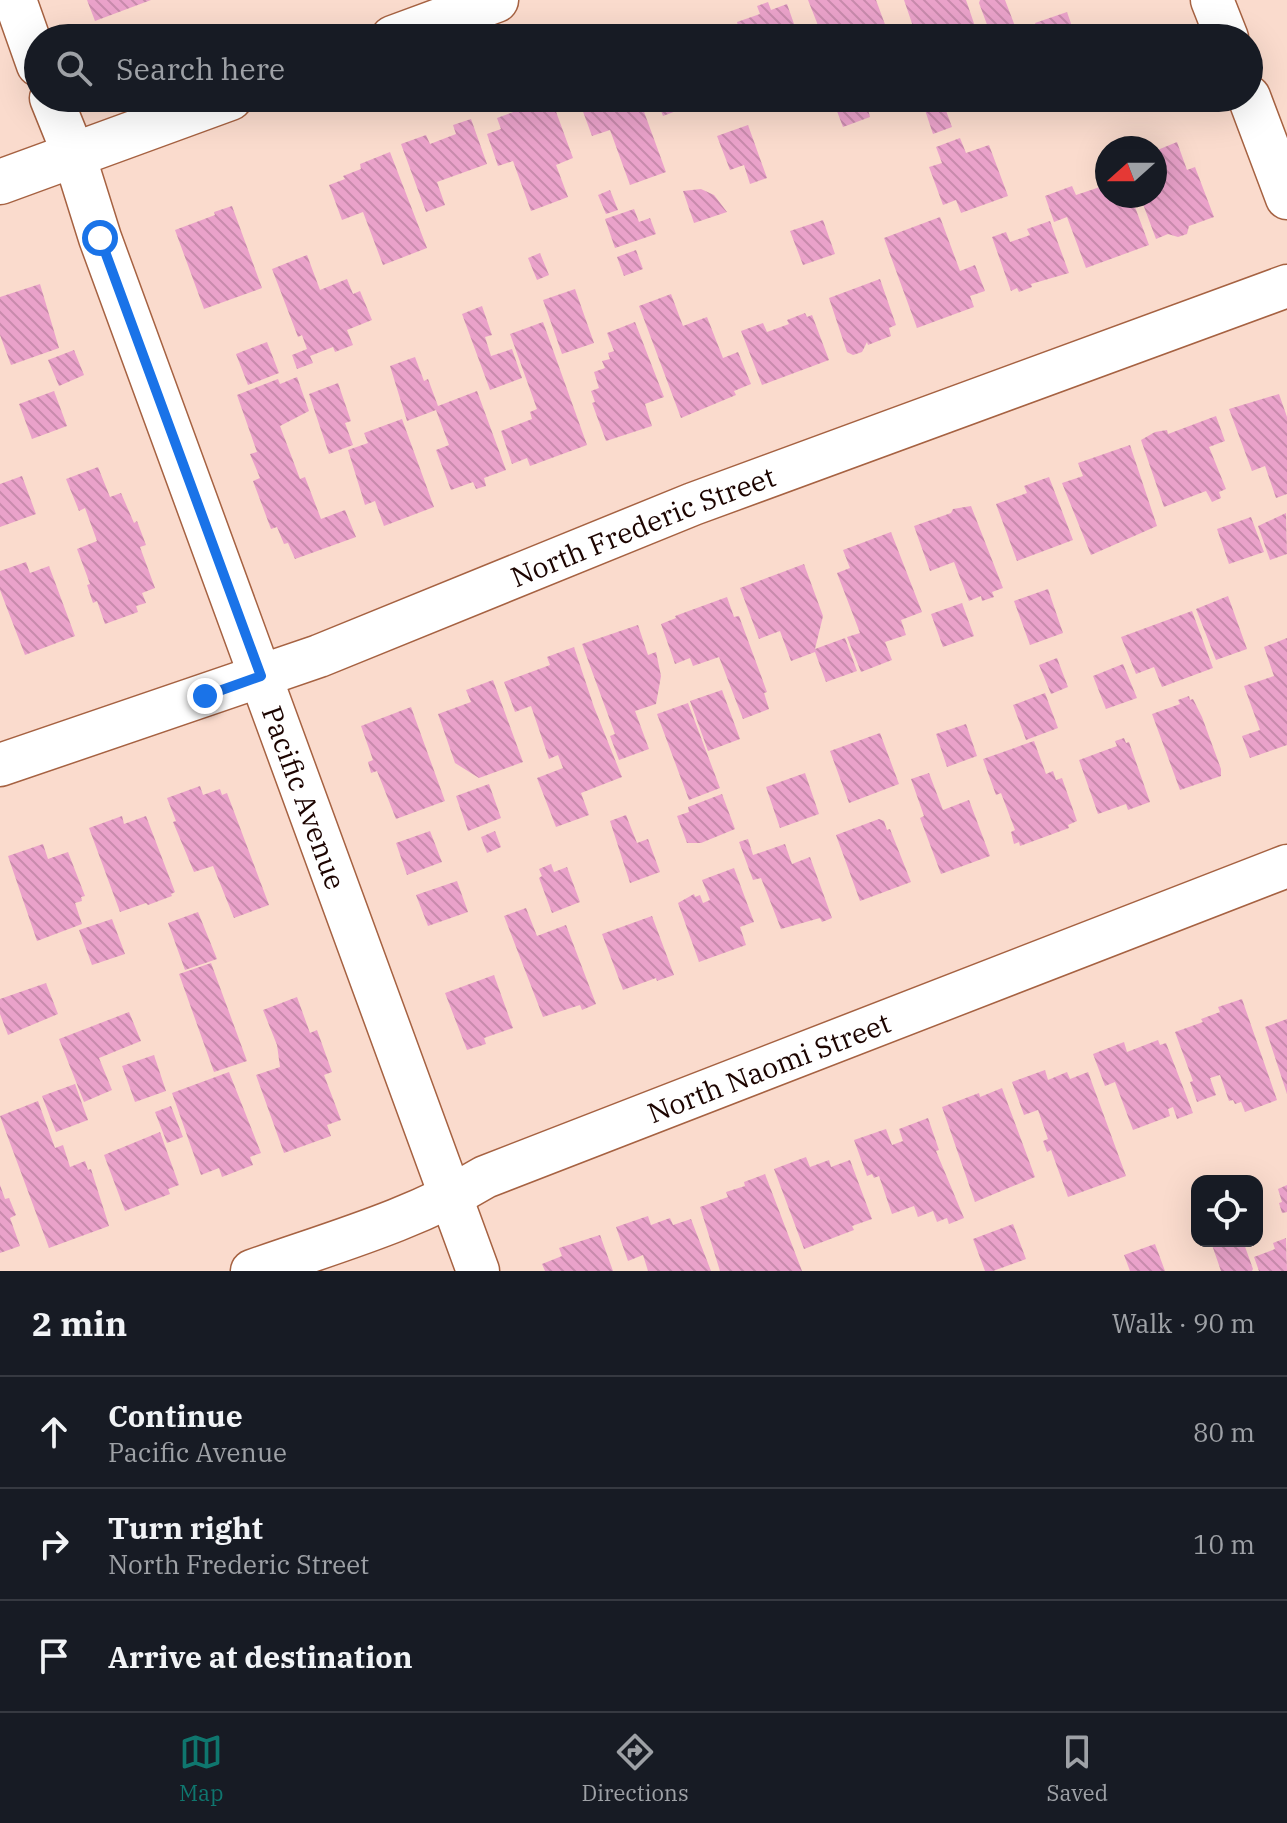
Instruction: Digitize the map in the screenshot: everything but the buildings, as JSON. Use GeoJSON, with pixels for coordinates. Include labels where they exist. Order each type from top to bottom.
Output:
{"type":"FeatureCollection","features":[{"type":"Feature","properties":{"kind":"main road"},"geometry":{"type":"LineString","coordinates":[[431,24],[496,0]]}},
{"type":"Feature","properties":{"kind":"main road"},"geometry":{"type":"LineString","coordinates":[[0,182],[192,112]]}},
{"type":"Feature","properties":{"kind":"street"},"geometry":{"type":"LineString","coordinates":[[15,0],[24,25]]}},
{"type":"Feature","properties":{"kind":"street"},"geometry":{"type":"LineString","coordinates":[[1212,0],[1221,24]]}},
{"type":"Feature","properties":{"kind":"street","name":"Pacific Avenue"},"geometry":{"type":"LineString","coordinates":[[57,112],[478,1271]]}},
{"type":"Feature","properties":{"kind":"street"},"geometry":{"type":"LineString","coordinates":[[1255,112],[1287,198]]}},
{"type":"Feature","properties":{"kind":"street","name":"North Frederic Street"},"geometry":{"type":"LineString","coordinates":[[0,765],[319,656],[693,504],[1287,286]]}},
{"type":"Feature","properties":{"kind":"street","name":"North Naomi Street"},"geometry":{"type":"LineString","coordinates":[[252,1271],[394,1221],[452,1197],[485,1177],[1287,866]]}},
{"type":"Feature","properties":{"kind":"route"},"geometry":{"type":"LineString","coordinates":[[100,238],[261,676],[205,696]]}}]}
